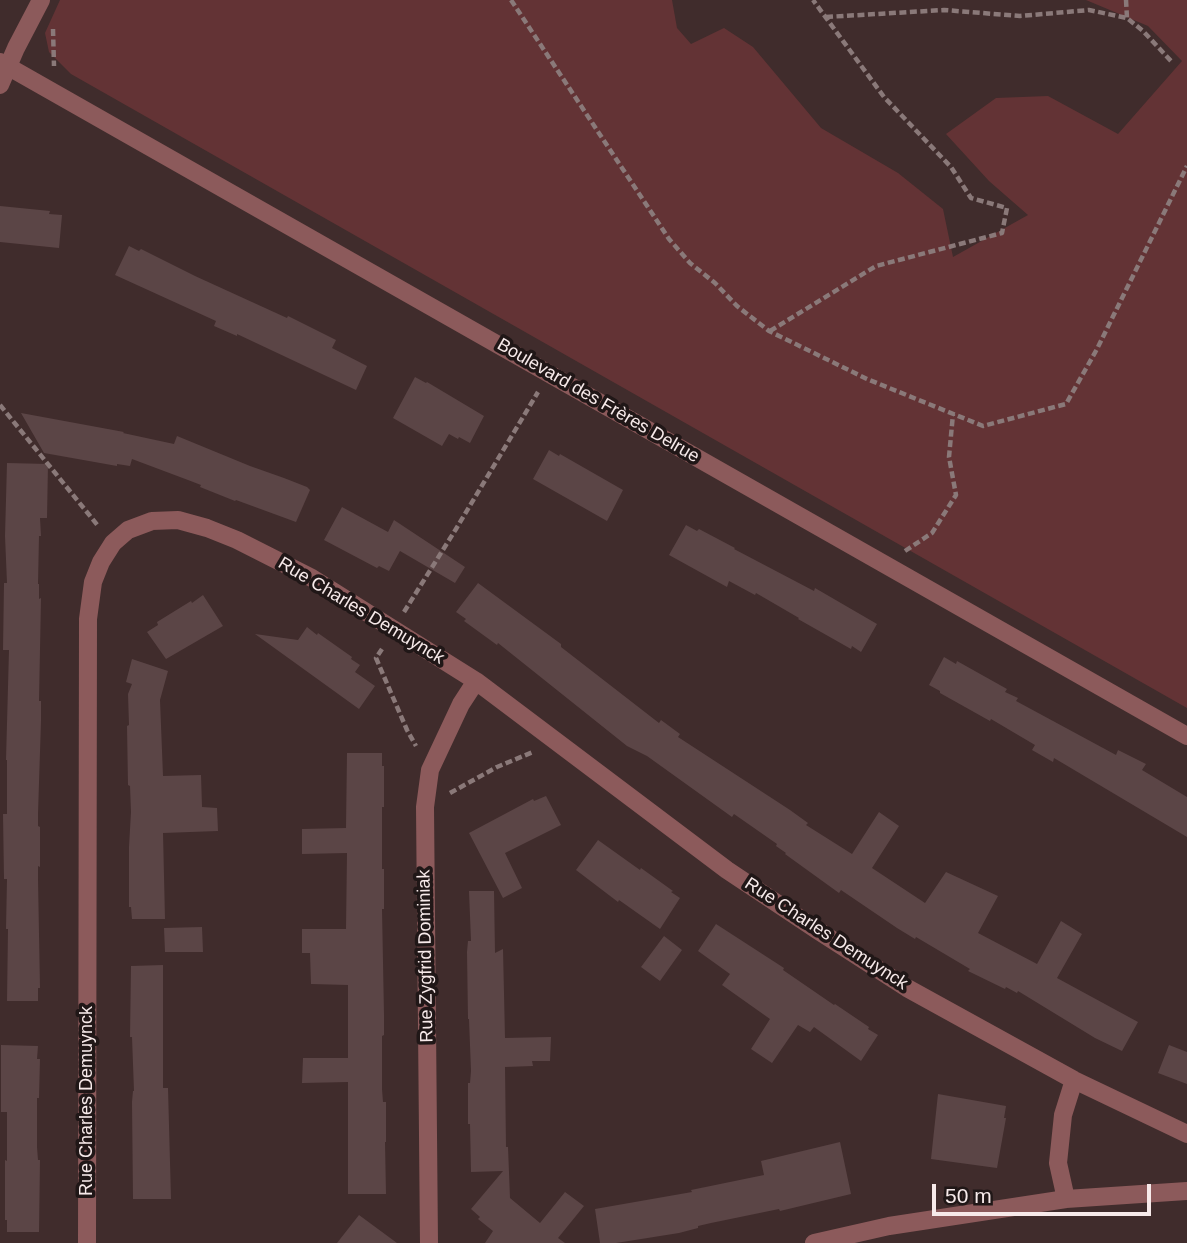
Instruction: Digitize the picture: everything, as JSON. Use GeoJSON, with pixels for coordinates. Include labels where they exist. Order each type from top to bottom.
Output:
{"type":"FeatureCollection","features":[{"type":"Feature","properties":{"kind":"street"},"geometry":{"type":"LineString","coordinates":[[0,85],[4,64],[16,48],[41,0]]}},
{"type":"Feature","properties":{"kind":"street","name":"Boulevard des Frères Delrue"},"geometry":{"type":"LineString","coordinates":[[4,64],[1187,736]]}},
{"type":"Feature","properties":{"kind":"street","name":"Rue Charles Demuynck"},"geometry":{"type":"LineString","coordinates":[[87,1243],[88,619],[93,582],[113,543],[128,530],[152,521],[178,520],[207,528],[312,578],[476,681],[727,870],[907,988],[1074,1080],[1187,1135]]}},
{"type":"Feature","properties":{"kind":"street","name":"Rue Zygfrid Dominiak"},"geometry":{"type":"LineString","coordinates":[[429,1243],[425,807],[430,770],[461,704],[476,681]]}},
{"type":"Feature","properties":{"kind":"street"},"geometry":{"type":"LineString","coordinates":[[1066,1199],[1058,1163],[1063,1115],[1074,1080]]}},
{"type":"Feature","properties":{"kind":"street"},"geometry":{"type":"LineString","coordinates":[[814,1243],[889,1226],[1066,1199],[1187,1191]]}},
{"type":"Feature","properties":{"kind":"path"},"geometry":{"type":"LineString","coordinates":[[511,0],[669,239],[690,263],[715,283],[737,306],[769,331],[867,379],[983,426],[1066,404],[1097,349],[1187,166]]}},
{"type":"Feature","properties":{"kind":"path"},"geometry":{"type":"LineString","coordinates":[[769,331],[876,266],[1002,233],[1007,208],[971,198],[951,167],[884,97],[813,0]]}},
{"type":"Feature","properties":{"kind":"path"},"geometry":{"type":"LineString","coordinates":[[1126,0],[1127,18]]}},
{"type":"Feature","properties":{"kind":"path"},"geometry":{"type":"LineString","coordinates":[[825,17],[944,10],[1020,16],[1089,9],[1127,18],[1171,61]]}},
{"type":"Feature","properties":{"kind":"path"},"geometry":{"type":"LineString","coordinates":[[55,93],[53,29],[58,19]]}},
{"type":"Feature","properties":{"kind":"path"},"geometry":{"type":"LineString","coordinates":[[430,770],[407,730],[376,658],[549,373]]}},
{"type":"Feature","properties":{"kind":"path"},"geometry":{"type":"LineString","coordinates":[[0,405],[113,543]]}},
{"type":"Feature","properties":{"kind":"path"},"geometry":{"type":"LineString","coordinates":[[886,565],[932,533],[956,495],[949,457],[953,414]]}},
{"type":"Feature","properties":{"kind":"path"},"geometry":{"type":"LineString","coordinates":[[425,807],[496,767],[558,742]]}},
{"type":"Feature","properties":{"kind":"shaded area"},"geometry":{"type":"Polygon","coordinates":[[[60,0],[672,0],[677,28],[691,44],[724,28],[753,47],[821,128],[898,173],[943,209],[953,257],[1028,215],[989,181],[946,134],[996,98],[1048,96],[1118,134],[1182,61],[1148,26],[1086,0],[1187,0],[1187,708],[71,74],[49,52],[45,33],[60,0]]]}},
{"type":"Feature","properties":{"kind":"building"},"geometry":{"type":"Polygon","coordinates":[[[0,206],[50,211],[49,214],[62,215],[59,248],[0,242],[0,206]]]}},
{"type":"Feature","properties":{"kind":"building"},"geometry":{"type":"Polygon","coordinates":[[[129,246],[139,251],[141,249],[336,340],[332,348],[367,366],[356,390],[237,334],[214,326],[216,321],[115,275],[129,246]]]}},
{"type":"Feature","properties":{"kind":"building"},"geometry":{"type":"Polygon","coordinates":[[[415,377],[484,416],[470,443],[449,434],[442,446],[393,418],[415,377]]]}},
{"type":"Feature","properties":{"kind":"building"},"geometry":{"type":"Polygon","coordinates":[[[21,413],[174,444],[177,436],[310,490],[296,522],[235,501],[132,459],[130,466],[117,466],[44,453],[21,413]]]}},
{"type":"Feature","properties":{"kind":"building"},"geometry":{"type":"Polygon","coordinates":[[[549,450],[623,490],[607,521],[533,479],[549,450]]]}},
{"type":"Feature","properties":{"kind":"building"},"geometry":{"type":"Polygon","coordinates":[[[7,463],[48,464],[47,518],[40,518],[38,584],[39,599],[41,598],[41,721],[38,1001],[7,1001],[7,879],[4,879],[3,814],[7,814],[9,650],[3,650],[4,583],[7,583],[7,463]]]}},
{"type":"Feature","properties":{"kind":"building"},"geometry":{"type":"Polygon","coordinates":[[[342,507],[388,532],[394,520],[465,567],[455,583],[400,551],[389,571],[379,566],[377,568],[324,540],[342,507]]]}},
{"type":"Feature","properties":{"kind":"building"},"geometry":{"type":"Polygon","coordinates":[[[686,525],[697,531],[699,529],[814,591],[815,588],[877,624],[861,652],[852,646],[851,649],[756,593],[755,595],[729,581],[727,587],[669,555],[686,525]]]}},
{"type":"Feature","properties":{"kind":"building"},"geometry":{"type":"Polygon","coordinates":[[[478,583],[561,644],[561,647],[659,723],[661,720],[680,734],[678,737],[852,854],[879,812],[899,826],[872,868],[925,903],[946,872],[998,896],[978,933],[1037,964],[1061,921],[1082,934],[1057,978],[1138,1022],[1122,1051],[1095,1038],[1018,991],[1017,993],[1006,987],[1005,989],[968,971],[970,969],[897,928],[841,890],[839,893],[734,814],[732,817],[647,756],[627,746],[498,643],[497,645],[464,621],[466,619],[456,612],[478,583]]]}},
{"type":"Feature","properties":{"kind":"building"},"geometry":{"type":"Polygon","coordinates":[[[203,595],[223,626],[166,659],[147,632],[158,625],[157,622],[203,595]]]}},
{"type":"Feature","properties":{"kind":"building"},"geometry":{"type":"Polygon","coordinates":[[[307,627],[352,657],[351,659],[360,665],[355,672],[375,686],[359,709],[255,634],[298,640],[307,627]]]}},
{"type":"Feature","properties":{"kind":"building"},"geometry":{"type":"Polygon","coordinates":[[[944,657],[956,664],[957,661],[1007,689],[1005,692],[1018,698],[1016,701],[1116,755],[1118,750],[1146,764],[1142,770],[1187,797],[1187,837],[1054,758],[1053,762],[1032,750],[1035,745],[929,685],[944,657]]]}},
{"type":"Feature","properties":{"kind":"building"},"geometry":{"type":"Polygon","coordinates":[[[132,659],[168,671],[160,700],[163,776],[201,775],[202,807],[217,808],[218,831],[163,833],[165,919],[132,919],[129,907],[131,812],[127,726],[128,694],[132,684],[126,682],[132,659]]]}},
{"type":"Feature","properties":{"kind":"building"},"geometry":{"type":"Polygon","coordinates":[[[347,753],[382,753],[384,766],[382,1089],[383,1102],[386,1102],[386,1194],[348,1194],[348,1082],[302,1083],[303,1058],[348,1058],[348,985],[311,984],[310,953],[302,953],[302,929],[346,929],[347,853],[302,854],[302,829],[346,828],[347,753]]]}},
{"type":"Feature","properties":{"kind":"building"},"geometry":{"type":"Polygon","coordinates":[[[546,796],[561,825],[505,853],[522,888],[503,898],[469,833],[533,799],[534,801],[546,796]]]}},
{"type":"Feature","properties":{"kind":"building"},"geometry":{"type":"Polygon","coordinates":[[[598,840],[680,898],[660,929],[576,870],[598,840]]]}},
{"type":"Feature","properties":{"kind":"building"},"geometry":{"type":"Polygon","coordinates":[[[469,891],[494,891],[495,953],[503,949],[505,1038],[551,1037],[550,1061],[532,1061],[533,1066],[505,1067],[510,1198],[540,1223],[565,1192],[584,1206],[558,1238],[565,1243],[485,1243],[493,1231],[478,1219],[480,1217],[471,1209],[503,1171],[471,1172],[468,1124],[468,1083],[471,1071],[467,952],[468,941],[471,941],[469,891]]]}},
{"type":"Feature","properties":{"kind":"building"},"geometry":{"type":"Polygon","coordinates":[[[716,924],[784,968],[783,970],[878,1035],[861,1061],[814,1027],[810,1032],[798,1025],[772,1063],[751,1049],[770,1019],[722,985],[730,974],[698,951],[716,924]]]}},
{"type":"Feature","properties":{"kind":"building"},"geometry":{"type":"Polygon","coordinates":[[[202,927],[203,952],[165,952],[164,928],[202,927]]]}},
{"type":"Feature","properties":{"kind":"building"},"geometry":{"type":"Polygon","coordinates":[[[664,936],[682,950],[660,981],[641,967],[664,936]]]}},
{"type":"Feature","properties":{"kind":"building"},"geometry":{"type":"Polygon","coordinates":[[[163,965],[163,1088],[168,1088],[171,1199],[133,1199],[131,966],[163,965]]]}},
{"type":"Feature","properties":{"kind":"building"},"geometry":{"type":"Polygon","coordinates":[[[1,1045],[38,1046],[39,1232],[7,1232],[7,1112],[1,1112],[1,1045]]]}},
{"type":"Feature","properties":{"kind":"building"},"geometry":{"type":"Polygon","coordinates":[[[1169,1045],[1187,1052],[1187,1084],[1158,1073],[1169,1045]]]}},
{"type":"Feature","properties":{"kind":"building"},"geometry":{"type":"Polygon","coordinates":[[[938,1094],[1006,1106],[997,1168],[931,1159],[938,1094]]]}},
{"type":"Feature","properties":{"kind":"building"},"geometry":{"type":"Polygon","coordinates":[[[840,1142],[851,1194],[780,1211],[779,1209],[711,1223],[679,1233],[600,1243],[595,1209],[692,1192],[691,1190],[764,1175],[761,1161],[840,1142]]]}},
{"type":"Feature","properties":{"kind":"building"},"geometry":{"type":"Polygon","coordinates":[[[359,1215],[397,1243],[337,1243],[359,1215]]]}}]}
